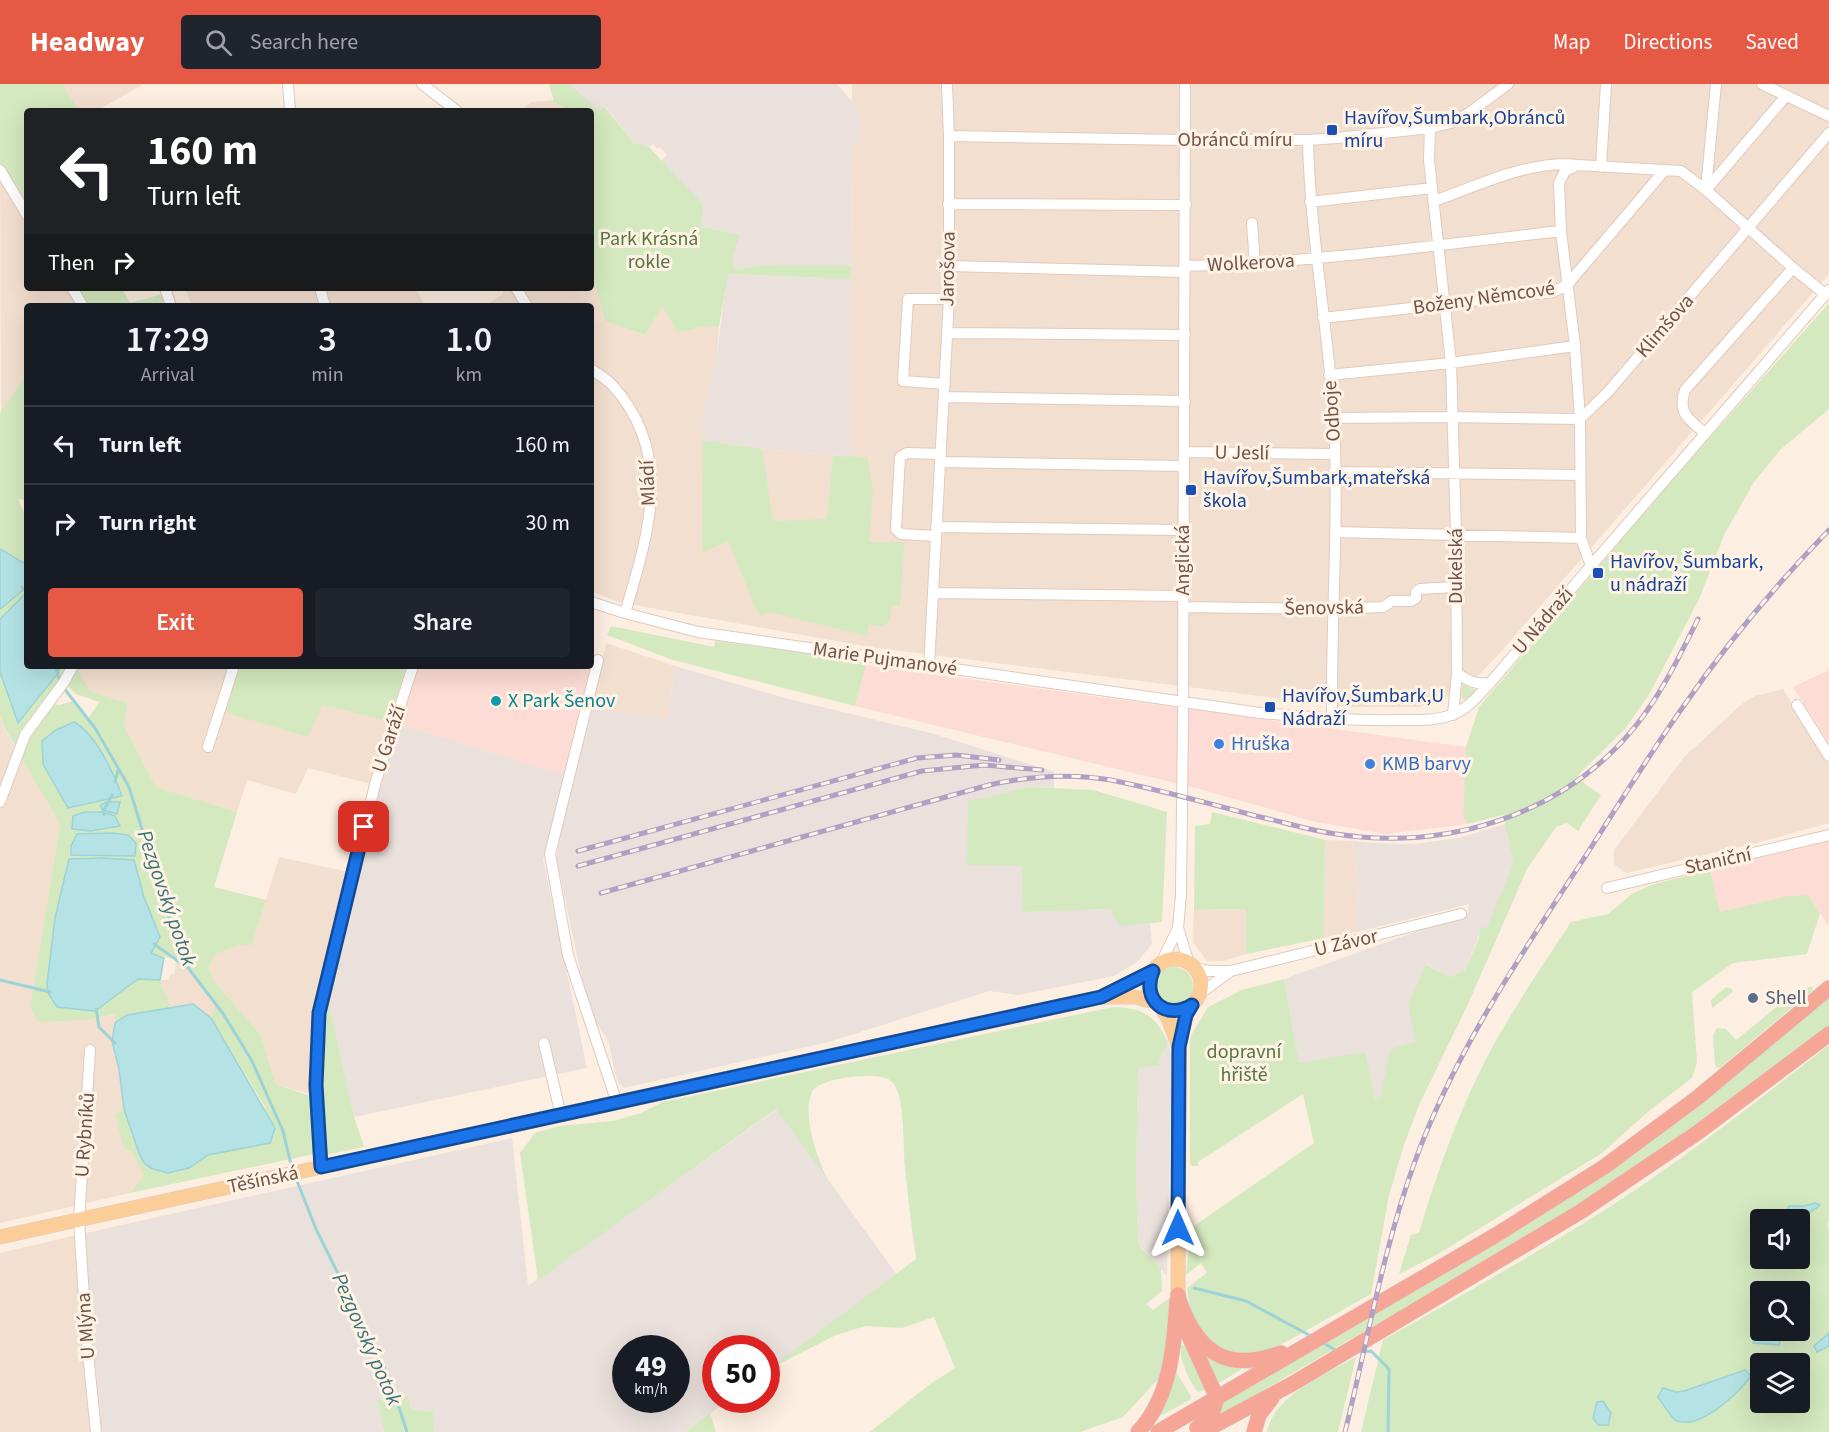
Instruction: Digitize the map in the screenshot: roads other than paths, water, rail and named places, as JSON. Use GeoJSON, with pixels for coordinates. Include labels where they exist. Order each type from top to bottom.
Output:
{"type":"FeatureCollection","features":[{"type":"Feature","properties":{"kind":"highway"},"geometry":{"type":"LineString","coordinates":[[1158,1432],[1496,1234],[1604,1167],[1697,1098],[1829,988]]}},
{"type":"Feature","properties":{"kind":"highway"},"geometry":{"type":"LineString","coordinates":[[1202,1432],[1292,1384],[1580,1212],[1697,1133],[1829,1034]]}},
{"type":"Feature","properties":{"kind":"highway"},"geometry":{"type":"LineString","coordinates":[[1179,1300],[1203,1343],[1216,1354],[1231,1360],[1257,1360],[1312,1342]]}},
{"type":"Feature","properties":{"kind":"highway"},"geometry":{"type":"LineString","coordinates":[[1179,1300],[1190,1340],[1217,1398],[1212,1414],[1192,1432]]}},
{"type":"Feature","properties":{"kind":"highway"},"geometry":{"type":"LineString","coordinates":[[1138,1432],[1156,1409],[1166,1381],[1179,1300]]}},
{"type":"Feature","properties":{"kind":"highway"},"geometry":{"type":"LineString","coordinates":[[1254,1432],[1259,1415],[1269,1401],[1292,1384]]}},
{"type":"Feature","properties":{"kind":"main road"},"geometry":{"type":"LineString","coordinates":[[1179,1047],[1168,1018],[1149,987],[1157,967],[1173,959],[1191,966],[1200,981],[1195,1000],[1186,1015],[1179,1047],[1179,1300]]}},
{"type":"Feature","properties":{"kind":"main road","name":"Těšínská"},"geometry":{"type":"LineString","coordinates":[[1101,997],[1157,967]]}},
{"type":"Feature","properties":{"kind":"main road","name":"Těšínská"},"geometry":{"type":"LineString","coordinates":[[0,1238],[1101,997],[1135,997],[1158,1005]]}},
{"type":"Feature","properties":{"kind":"main road"},"geometry":{"type":"LineString","coordinates":[[1158,1005],[1177,1011],[1195,1000]]}},
{"type":"Feature","properties":{"kind":"street"},"geometry":{"type":"LineString","coordinates":[[288,84],[290,108]]}},
{"type":"Feature","properties":{"kind":"street"},"geometry":{"type":"LineString","coordinates":[[422,84],[453,108]]}},
{"type":"Feature","properties":{"kind":"street","name":"Jarošova"},"geometry":{"type":"LineString","coordinates":[[929,666],[949,299],[947,84]]}},
{"type":"Feature","properties":{"kind":"street","name":"Anglická"},"geometry":{"type":"LineString","coordinates":[[1157,967],[1178,928],[1181,895],[1185,84]]}},
{"type":"Feature","properties":{"kind":"street","name":"Obránců míru"},"geometry":{"type":"LineString","coordinates":[[949,136],[1308,140],[1430,128],[1450,123],[1469,113],[1508,84]]}},
{"type":"Feature","properties":{"kind":"street"},"geometry":{"type":"LineString","coordinates":[[1601,167],[1606,84]]}},
{"type":"Feature","properties":{"kind":"street"},"geometry":{"type":"LineString","coordinates":[[1706,190],[1716,84]]}},
{"type":"Feature","properties":{"kind":"street"},"geometry":{"type":"LineString","coordinates":[[1762,84],[1829,116]]}},
{"type":"Feature","properties":{"kind":"street"},"geometry":{"type":"LineString","coordinates":[[1706,190],[1786,96]]}},
{"type":"Feature","properties":{"kind":"street","name":"Dukelská"},"geometry":{"type":"LineString","coordinates":[[1430,128],[1429,160],[1451,363],[1457,673],[1453,715]]}},
{"type":"Feature","properties":{"kind":"street","name":"Klimšova"},"geometry":{"type":"LineString","coordinates":[[1580,419],[1608,392],[1829,133]]}},
{"type":"Feature","properties":{"kind":"street","name":"Odboje"},"geometry":{"type":"LineString","coordinates":[[1308,140],[1310,202],[1334,418],[1332,719]]}},
{"type":"Feature","properties":{"kind":"street"},"geometry":{"type":"LineString","coordinates":[[1434,201],[1537,166],[1559,163],[1681,171],[1706,190],[1793,268],[1827,292]]}},
{"type":"Feature","properties":{"kind":"street"},"geometry":{"type":"LineString","coordinates":[[1578,165],[1565,171],[1559,183],[1561,231],[1575,346],[1580,419],[1581,538],[1591,566]]}},
{"type":"Feature","properties":{"kind":"street"},"geometry":{"type":"LineString","coordinates":[[0,170],[24,209]]}},
{"type":"Feature","properties":{"kind":"street","name":"Boženy Němcové"},"geometry":{"type":"LineString","coordinates":[[1323,318],[1553,292],[1567,285],[1664,171]]}},
{"type":"Feature","properties":{"kind":"street"},"geometry":{"type":"LineString","coordinates":[[1310,202],[1432,188]]}},
{"type":"Feature","properties":{"kind":"street"},"geometry":{"type":"LineString","coordinates":[[948,204],[1186,205]]}},
{"type":"Feature","properties":{"kind":"street"},"geometry":{"type":"LineString","coordinates":[[1252,223],[1255,264]]}},
{"type":"Feature","properties":{"kind":"street"},"geometry":{"type":"LineString","coordinates":[[1316,259],[1561,231]]}},
{"type":"Feature","properties":{"kind":"street","name":"Wolkerova"},"geometry":{"type":"LineString","coordinates":[[949,266],[1185,269],[1316,259]]}},
{"type":"Feature","properties":{"kind":"street"},"geometry":{"type":"LineString","coordinates":[[1705,433],[1683,411],[1681,401],[1685,390],[1793,268]]}},
{"type":"Feature","properties":{"kind":"street","name":"U Nádraží"},"geometry":{"type":"LineString","coordinates":[[1182,702],[1260,713],[1332,719],[1430,720],[1453,715],[1471,702],[1490,683],[1827,292]]}},
{"type":"Feature","properties":{"kind":"street"},"geometry":{"type":"LineString","coordinates":[[945,384],[903,381],[908,299],[949,299]]}},
{"type":"Feature","properties":{"kind":"street"},"geometry":{"type":"LineString","coordinates":[[947,333],[1185,335]]}},
{"type":"Feature","properties":{"kind":"street"},"geometry":{"type":"LineString","coordinates":[[1329,375],[1451,363],[1575,346]]}},
{"type":"Feature","properties":{"kind":"street","name":"Mládí"},"geometry":{"type":"LineString","coordinates":[[594,371],[612,384],[640,424],[651,466],[652,492],[647,537],[625,613]]}},
{"type":"Feature","properties":{"kind":"street"},"geometry":{"type":"LineString","coordinates":[[945,397],[1185,401]]}},
{"type":"Feature","properties":{"kind":"street"},"geometry":{"type":"LineString","coordinates":[[1334,418],[1580,419]]}},
{"type":"Feature","properties":{"kind":"street","name":"U Jeslí"},"geometry":{"type":"LineString","coordinates":[[1184,452],[1335,454]]}},
{"type":"Feature","properties":{"kind":"street"},"geometry":{"type":"LineString","coordinates":[[1183,530],[936,531],[902,534],[896,529],[900,457],[907,453],[941,458],[1184,466]]}},
{"type":"Feature","properties":{"kind":"street"},"geometry":{"type":"LineString","coordinates":[[1334,472],[1580,475]]}},
{"type":"Feature","properties":{"kind":"street"},"geometry":{"type":"LineString","coordinates":[[1335,532],[1581,538]]}},
{"type":"Feature","properties":{"kind":"street","name":"Šenovská"},"geometry":{"type":"LineString","coordinates":[[934,593],[1183,601],[1332,609],[1383,607],[1392,601],[1411,601],[1416,598],[1416,592],[1420,589],[1455,587]]}},
{"type":"Feature","properties":{"kind":"street","name":"Marie Pujmanové"},"geometry":{"type":"LineString","coordinates":[[594,603],[698,632],[1182,702]]}},
{"type":"Feature","properties":{"kind":"street"},"geometry":{"type":"LineString","coordinates":[[598,660],[550,854],[568,955],[617,1103]]}},
{"type":"Feature","properties":{"kind":"street"},"geometry":{"type":"LineString","coordinates":[[0,802],[24,735],[71,669]]}},
{"type":"Feature","properties":{"kind":"street"},"geometry":{"type":"LineString","coordinates":[[208,747],[233,669]]}},
{"type":"Feature","properties":{"kind":"street","name":"U Garáží"},"geometry":{"type":"LineString","coordinates":[[321,1167],[316,1085],[319,1013],[376,781],[412,669]]}},
{"type":"Feature","properties":{"kind":"street"},"geometry":{"type":"LineString","coordinates":[[1457,673],[1469,681],[1490,683]]}},
{"type":"Feature","properties":{"kind":"street"},"geometry":{"type":"LineString","coordinates":[[1797,705],[1829,756]]}},
{"type":"Feature","properties":{"kind":"street","name":"Staniční"},"geometry":{"type":"LineString","coordinates":[[1607,888],[1829,835]]}},
{"type":"Feature","properties":{"kind":"street","name":"U Závor"},"geometry":{"type":"LineString","coordinates":[[1191,966],[1209,971],[1231,971],[1461,914]]}},
{"type":"Feature","properties":{"kind":"street","name":"Anglická"},"geometry":{"type":"LineString","coordinates":[[1178,928],[1191,966]]}},
{"type":"Feature","properties":{"kind":"street","name":"U Závor"},"geometry":{"type":"LineString","coordinates":[[1195,1000],[1231,971]]}},
{"type":"Feature","properties":{"kind":"street"},"geometry":{"type":"LineString","coordinates":[[544,1043],[561,1116]]}},
{"type":"Feature","properties":{"kind":"street","name":"U Rybníků"},"geometry":{"type":"LineString","coordinates":[[79,1220],[90,1050]]}},
{"type":"Feature","properties":{"kind":"street","name":"U Mlýna"},"geometry":{"type":"LineString","coordinates":[[79,1220],[87,1344],[96,1432]]}},
{"type":"Feature","properties":{"kind":"water"},"geometry":{"type":"Polygon","coordinates":[[[0,549],[24,563],[24,589],[0,609],[0,549]]]}},
{"type":"Feature","properties":{"kind":"water"},"geometry":{"type":"Polygon","coordinates":[[[24,595],[24,669],[59,669],[18,723],[0,672],[0,619],[24,595]]]}},
{"type":"Feature","properties":{"kind":"water"},"geometry":{"type":"Polygon","coordinates":[[[74,722],[82,727],[96,744],[109,765],[122,796],[68,808],[43,764],[42,741],[56,730],[74,722]]]}},
{"type":"Feature","properties":{"kind":"water"},"geometry":{"type":"Polygon","coordinates":[[[106,802],[120,802],[117,814],[103,810],[100,806],[106,802]]]}},
{"type":"Feature","properties":{"kind":"water"},"geometry":{"type":"Polygon","coordinates":[[[84,812],[103,812],[115,816],[120,826],[91,831],[72,829],[73,816],[84,812]]]}},
{"type":"Feature","properties":{"kind":"water"},"geometry":{"type":"Polygon","coordinates":[[[77,834],[128,835],[136,843],[135,856],[71,855],[71,846],[77,834]]]}},
{"type":"Feature","properties":{"kind":"water"},"geometry":{"type":"Polygon","coordinates":[[[69,859],[134,860],[144,897],[160,937],[151,953],[164,958],[160,980],[138,979],[95,1011],[57,1007],[48,993],[47,984],[55,918],[69,859]]]}},
{"type":"Feature","properties":{"kind":"water"},"geometry":{"type":"Polygon","coordinates":[[[193,1004],[211,1018],[275,1128],[270,1143],[208,1155],[189,1168],[168,1173],[153,1169],[145,1164],[140,1156],[124,1109],[119,1069],[112,1041],[115,1023],[127,1015],[193,1004]]]}},
{"type":"Feature","properties":{"kind":"water"},"geometry":{"type":"Polygon","coordinates":[[[1815,1203],[1820,1205],[1810,1211],[1810,1209],[1788,1209],[1789,1206],[1815,1203]]]}},
{"type":"Feature","properties":{"kind":"water"},"geometry":{"type":"Polygon","coordinates":[[[1829,1333],[1829,1346],[1817,1352],[1814,1346],[1829,1333]]]}},
{"type":"Feature","properties":{"kind":"water"},"geometry":{"type":"Polygon","coordinates":[[[1754,1341],[1780,1341],[1779,1345],[1753,1343],[1754,1341]]]}},
{"type":"Feature","properties":{"kind":"water"},"geometry":{"type":"Polygon","coordinates":[[[1745,1370],[1750,1375],[1728,1401],[1695,1421],[1675,1420],[1658,1397],[1663,1388],[1676,1392],[1745,1370]]]}},
{"type":"Feature","properties":{"kind":"water"},"geometry":{"type":"Polygon","coordinates":[[[1603,1401],[1611,1413],[1608,1425],[1598,1425],[1593,1418],[1597,1402],[1603,1401]]]}},
{"type":"Feature","properties":{"kind":"waterway","name":"Pezgovský potok"},"geometry":{"type":"LineString","coordinates":[[56,669],[60,681]]}},
{"type":"Feature","properties":{"kind":"waterway","name":"Pezgovský potok"},"geometry":{"type":"LineString","coordinates":[[63,687],[95,728],[129,787],[168,914],[189,969],[224,1015],[252,1061],[283,1131],[291,1164]]}},
{"type":"Feature","properties":{"kind":"waterway"},"geometry":{"type":"LineString","coordinates":[[115,782],[118,770]]}},
{"type":"Feature","properties":{"kind":"waterway"},"geometry":{"type":"LineString","coordinates":[[104,815],[103,812],[112,795]]}},
{"type":"Feature","properties":{"kind":"waterway"},"geometry":{"type":"LineString","coordinates":[[154,944],[188,968]]}},
{"type":"Feature","properties":{"kind":"waterway"},"geometry":{"type":"LineString","coordinates":[[0,980],[50,992]]}},
{"type":"Feature","properties":{"kind":"waterway"},"geometry":{"type":"LineString","coordinates":[[96,1009],[99,1027],[115,1043]]}},
{"type":"Feature","properties":{"kind":"waterway","name":"Pezgovský potok"},"geometry":{"type":"LineString","coordinates":[[297,1181],[316,1229],[389,1377],[407,1432]]}},
{"type":"Feature","properties":{"kind":"waterway"},"geometry":{"type":"LineString","coordinates":[[1194,1288],[1246,1301],[1311,1336]]}},
{"type":"Feature","properties":{"kind":"waterway"},"geometry":{"type":"LineString","coordinates":[[1322,1342],[1337,1351]]}},
{"type":"Feature","properties":{"kind":"waterway"},"geometry":{"type":"LineString","coordinates":[[1358,1352],[1371,1351],[1389,1369],[1388,1432]]}},
{"type":"Feature","properties":{"kind":"railway"},"geometry":{"type":"LineString","coordinates":[[1345,1432],[1384,1263],[1403,1197],[1430,1124],[1468,1045],[1535,933],[1683,707],[1716,660],[1752,616],[1829,530]]}},
{"type":"Feature","properties":{"kind":"railway"},"geometry":{"type":"LineString","coordinates":[[601,893],[989,785],[1050,776],[1111,780],[1336,834],[1377,838],[1419,837],[1460,831],[1499,820],[1537,805],[1573,784],[1605,759],[1634,728],[1653,702],[1698,619]]}},
{"type":"Feature","properties":{"kind":"railway"},"geometry":{"type":"LineString","coordinates":[[578,851],[917,758],[956,755],[999,760]]}},
{"type":"Feature","properties":{"kind":"railway"},"geometry":{"type":"LineString","coordinates":[[578,866],[922,771],[984,765],[1042,770]]}},
{"type":"Feature","properties":{"kind":"place","name":"Havířov,Šumbark,Obránců míru"},"geometry":{"type":"Point","coordinates":[1332,130]}},
{"type":"Feature","properties":{"kind":"place","name":"Havířov,Šumbark,mateřská škola"},"geometry":{"type":"Point","coordinates":[1191,490]}},
{"type":"Feature","properties":{"kind":"place","name":"Havířov, Šumbark, u nádraží"},"geometry":{"type":"Point","coordinates":[1598,573]}},
{"type":"Feature","properties":{"kind":"place","name":"X Park Šenov"},"geometry":{"type":"Point","coordinates":[496,701]}},
{"type":"Feature","properties":{"kind":"place","name":"Havířov,Šumbark,U Nádraží"},"geometry":{"type":"Point","coordinates":[1270,707]}},
{"type":"Feature","properties":{"kind":"place","name":"Hruška"},"geometry":{"type":"Point","coordinates":[1219,744]}},
{"type":"Feature","properties":{"kind":"place","name":"KMB barvy"},"geometry":{"type":"Point","coordinates":[1370,764]}},
{"type":"Feature","properties":{"kind":"place","name":"Shell"},"geometry":{"type":"Point","coordinates":[1753,998]}},
{"type":"Feature","properties":{"kind":"park label","name":"Park Krásná rokle"},"geometry":{"type":"Point","coordinates":[649,250]}},
{"type":"Feature","properties":{"kind":"park label","name":"dopravní hřiště"},"geometry":{"type":"Point","coordinates":[1244,1064]}}]}
